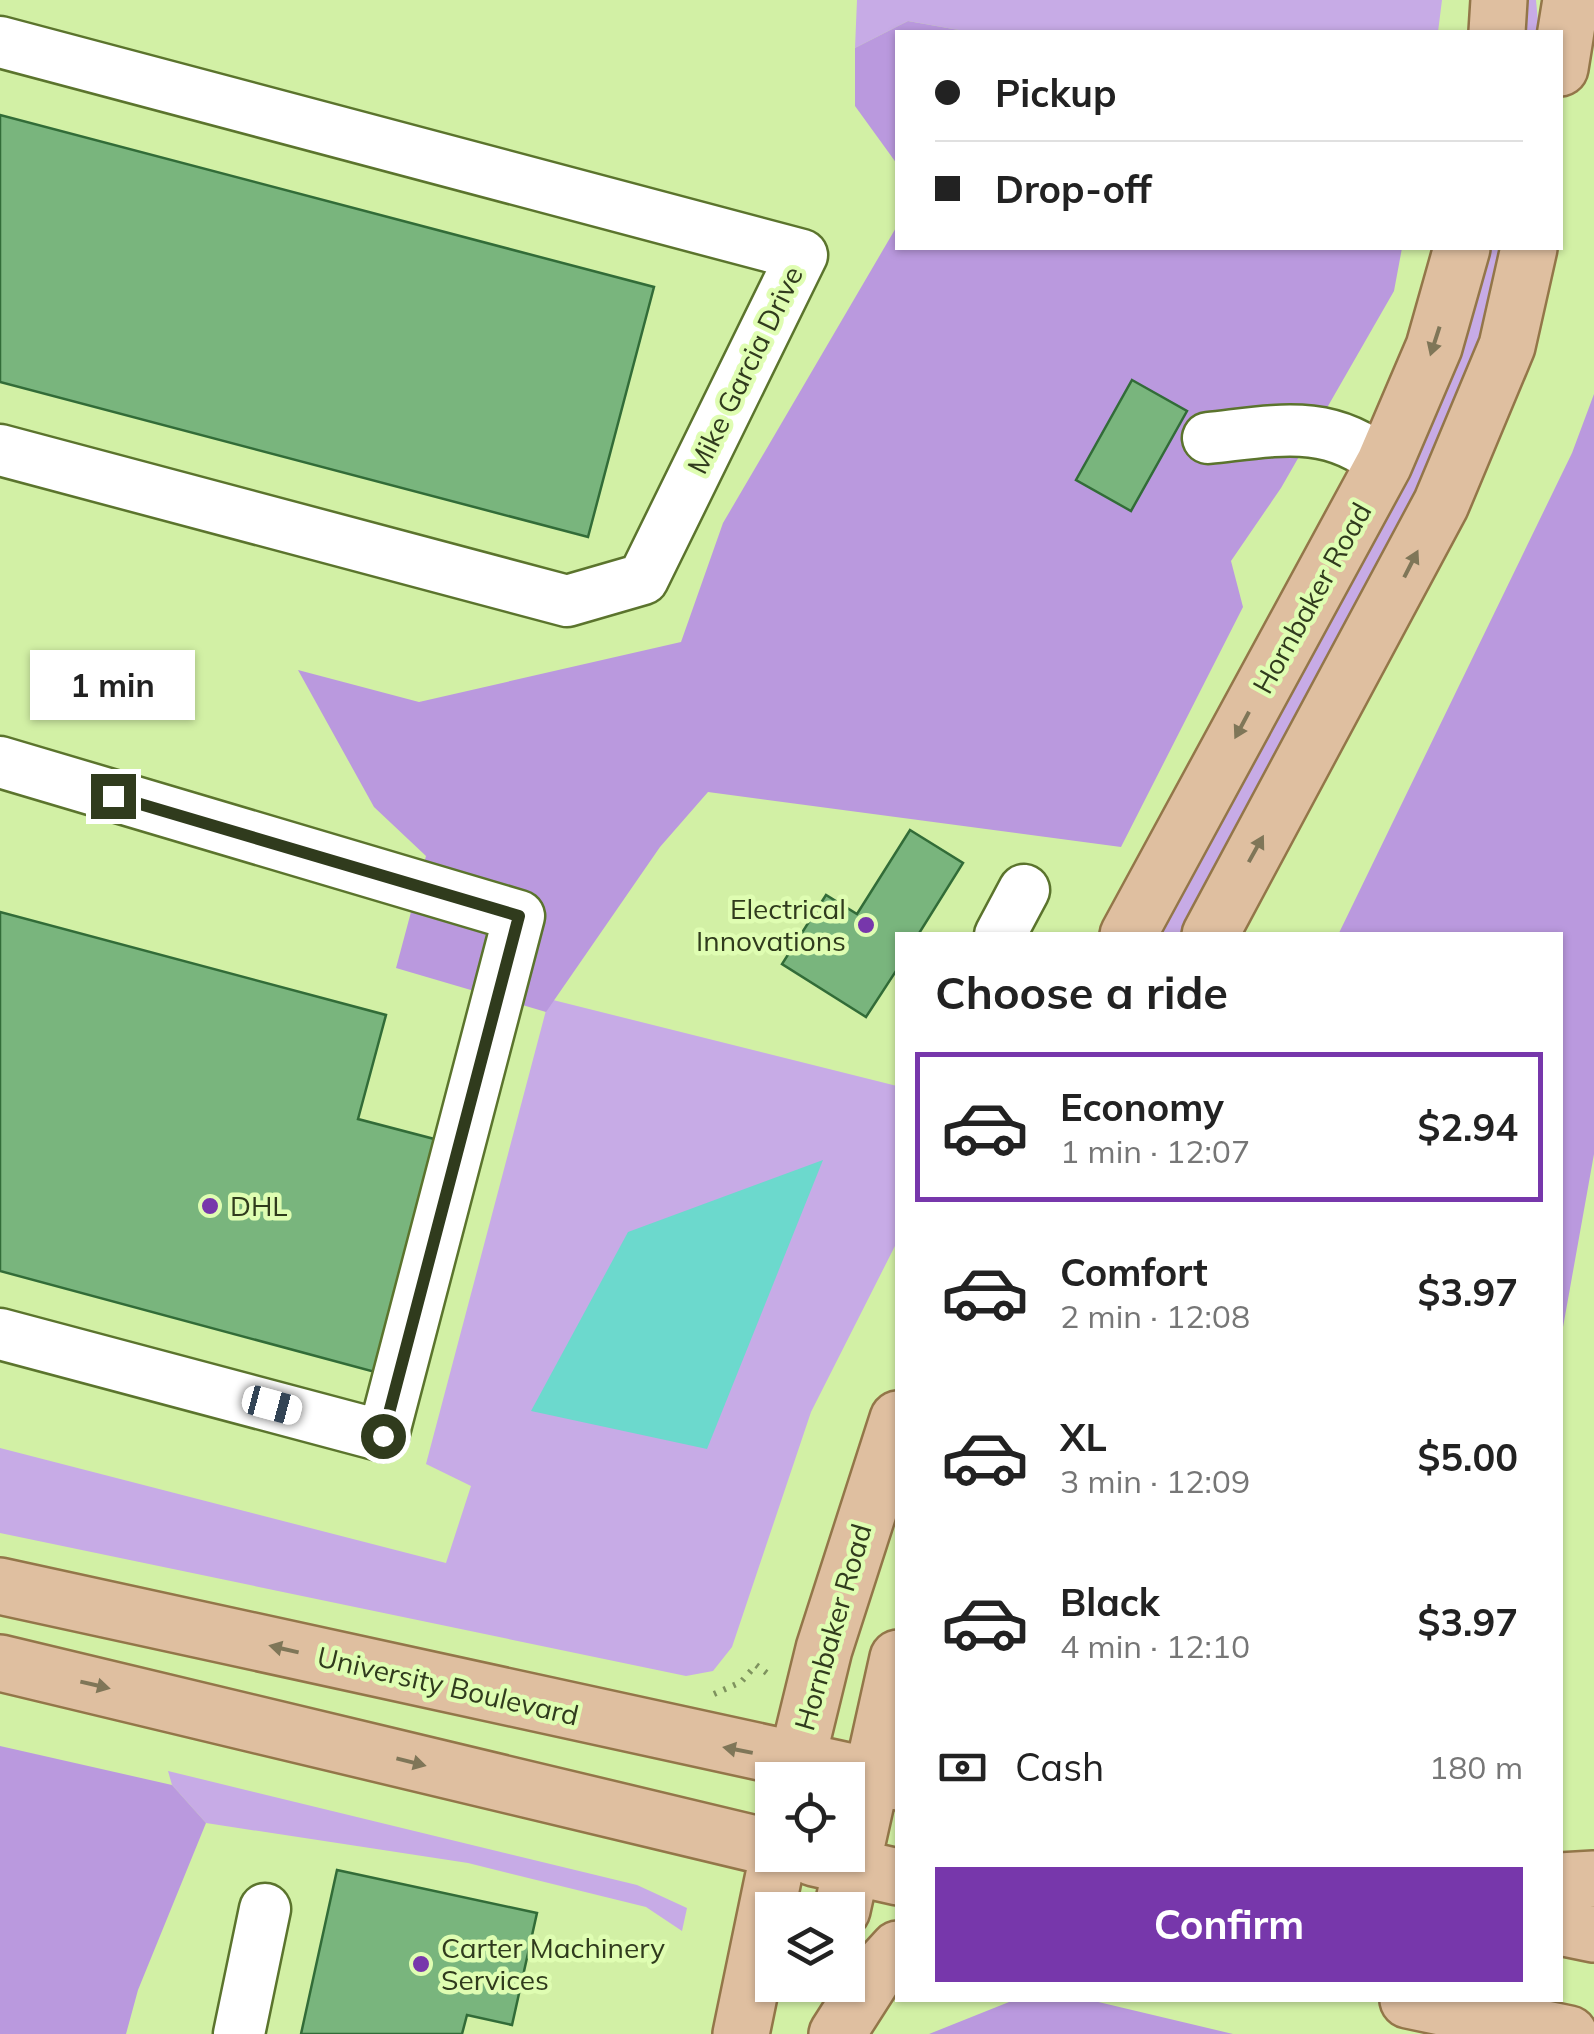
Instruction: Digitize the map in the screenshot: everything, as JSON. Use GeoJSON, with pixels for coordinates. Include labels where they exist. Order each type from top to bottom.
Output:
{"type":"FeatureCollection","features":[{"type":"Feature","properties":{"kind":"main road"},"geometry":{"type":"LineString","coordinates":[[1497,30],[1499,0]]}},
{"type":"Feature","properties":{"kind":"main road"},"geometry":{"type":"LineString","coordinates":[[1563,49],[1571,0]]}},
{"type":"Feature","properties":{"kind":"main road","name":"Hornbaker Road"},"geometry":{"type":"LineString","coordinates":[[1130,932],[1384,464],[1434,347],[1461,250]]}},
{"type":"Feature","properties":{"kind":"main road"},"geometry":{"type":"LineString","coordinates":[[1212,932],[1440,504],[1507,346],[1529,250]]}},
{"type":"Feature","properties":{"kind":"main road","name":"Hornbaker Road"},"geometry":{"type":"LineString","coordinates":[[796,1762],[824,1649],[895,1428]]}},
{"type":"Feature","properties":{"kind":"main road","name":"University Boulevard"},"geometry":{"type":"LineString","coordinates":[[0,1586],[755,1762]]}},
{"type":"Feature","properties":{"kind":"main road"},"geometry":{"type":"LineString","coordinates":[[0,1662],[755,1844]]}},
{"type":"Feature","properties":{"kind":"main road"},"geometry":{"type":"LineString","coordinates":[[848,1877],[883,1779],[895,1682]]}},
{"type":"Feature","properties":{"kind":"main road"},"geometry":{"type":"LineString","coordinates":[[740,2034],[774,1872]]}},
{"type":"Feature","properties":{"kind":"main road"},"geometry":{"type":"LineString","coordinates":[[1563,1881],[1594,1879]]}},
{"type":"Feature","properties":{"kind":"main road"},"geometry":{"type":"LineString","coordinates":[[1563,1928],[1594,1934]]}},
{"type":"Feature","properties":{"kind":"main road"},"geometry":{"type":"LineString","coordinates":[[838,2034],[876,1973],[895,1952]]}},
{"type":"Feature","properties":{"kind":"main road"},"geometry":{"type":"LineString","coordinates":[[814,2034],[821,2002]]}},
{"type":"Feature","properties":{"kind":"main road"},"geometry":{"type":"LineString","coordinates":[[1417,2002],[1569,2034]]}},
{"type":"Feature","properties":{"kind":"lane","name":"Mike Garcia Drive"},"geometry":{"type":"LineString","coordinates":[[0,42],[802,255],[642,579],[567,601],[0,450]]}},
{"type":"Feature","properties":{"kind":"lane"},"geometry":{"type":"LineString","coordinates":[[1208,438],[1298,428],[1357,441],[1384,464]]}},
{"type":"Feature","properties":{"kind":"lane"},"geometry":{"type":"LineString","coordinates":[[0,762],[519,916],[383,1436],[0,1334]]}},
{"type":"Feature","properties":{"kind":"lane"},"geometry":{"type":"LineString","coordinates":[[1002,932],[1024,890]]}},
{"type":"Feature","properties":{"kind":"lane"},"geometry":{"type":"LineString","coordinates":[[239,2034],[265,1909]]}},
{"type":"Feature","properties":{"kind":"path"},"geometry":{"type":"LineString","coordinates":[[756,1666],[770,1676]]}},
{"type":"Feature","properties":{"kind":"shaded area"},"geometry":{"type":"Polygon","coordinates":[[[857,0],[1442,0],[1438,30],[959,30],[908,21],[855,48],[857,0]]]}},
{"type":"Feature","properties":{"kind":"shaded area"},"geometry":{"type":"Polygon","coordinates":[[[1520,0],[1536,0],[1539,30],[1517,30],[1520,0]]]}},
{"type":"Feature","properties":{"kind":"shaded area"},"geometry":{"type":"Polygon","coordinates":[[[908,21],[959,30],[895,30],[895,161],[855,106],[855,48],[908,21]]]}},
{"type":"Feature","properties":{"kind":"shaded area"},"geometry":{"type":"Polygon","coordinates":[[[895,229],[895,250],[1402,250],[1394,291],[1281,488],[1231,561],[1243,607],[1121,847],[708,792],[660,847],[546,1012],[396,968],[426,856],[374,807],[298,670],[419,702],[681,642],[723,523],[895,229]]]}},
{"type":"Feature","properties":{"kind":"shaded area"},"geometry":{"type":"Polygon","coordinates":[[[1480,250],[1511,250],[1482,352],[1406,530],[1184,932],[1161,932],[1480,250]]]}},
{"type":"Feature","properties":{"kind":"shaded area"},"geometry":{"type":"Polygon","coordinates":[[[1594,394],[1594,1154],[1563,1327],[1563,932],[1339,932],[1572,453],[1594,394]]]}},
{"type":"Feature","properties":{"kind":"shaded area"},"geometry":{"type":"Polygon","coordinates":[[[549,999],[895,1086],[895,1246],[811,1412],[732,1647],[713,1671],[686,1676],[0,1533],[0,1448],[446,1563],[471,1486],[426,1464],[549,999]]]}},
{"type":"Feature","properties":{"kind":"shaded area"},"geometry":{"type":"Polygon","coordinates":[[[0,1746],[172,1785],[206,1823],[138,1990],[126,2034],[0,2034],[0,1746]]]}},
{"type":"Feature","properties":{"kind":"shaded area"},"geometry":{"type":"Polygon","coordinates":[[[168,1771],[637,1885],[687,1908],[682,1931],[646,1907],[468,1863],[206,1823],[172,1785],[168,1771]]]}},
{"type":"Feature","properties":{"kind":"shaded area"},"geometry":{"type":"Polygon","coordinates":[[[1009,2002],[1098,2002],[1233,2034],[929,2034],[1009,2002]]]}},
{"type":"Feature","properties":{"kind":"water"},"geometry":{"type":"Polygon","coordinates":[[[823,1160],[707,1449],[531,1411],[628,1232],[823,1160]]]}},
{"type":"Feature","properties":{"kind":"building"},"geometry":{"type":"Polygon","coordinates":[[[0,115],[654,287],[588,537],[0,382],[0,115]]]}},
{"type":"Feature","properties":{"kind":"building"},"geometry":{"type":"Polygon","coordinates":[[[1132,380],[1187,411],[1131,511],[1076,480],[1132,380]]]}},
{"type":"Feature","properties":{"kind":"building","name":"Electrical Innovations"},"geometry":{"type":"Polygon","coordinates":[[[910,830],[963,863],[920,932],[895,932],[895,973],[866,1017],[782,964],[826,895],[857,914],[910,830]]]}},
{"type":"Feature","properties":{"kind":"building","name":"DHL"},"geometry":{"type":"Polygon","coordinates":[[[0,912],[386,1015],[358,1119],[438,1140],[375,1372],[0,1271],[0,912]]]}},
{"type":"Feature","properties":{"kind":"building","name":"Carter Machinery Services"},"geometry":{"type":"Polygon","coordinates":[[[337,1870],[537,1913],[512,2025],[467,2015],[462,2034],[301,2034],[337,1870]]]}},
{"type":"Feature","properties":{"kind":"place","name":"Electrical Innovations"},"geometry":{"type":"Point","coordinates":[866,925]}},
{"type":"Feature","properties":{"kind":"place","name":"DHL"},"geometry":{"type":"Point","coordinates":[210,1206]}},
{"type":"Feature","properties":{"kind":"place","name":"Carter Machinery Services"},"geometry":{"type":"Point","coordinates":[421,1964]}},
{"type":"Feature","properties":{"kind":"route"},"geometry":{"type":"LineString","coordinates":[[113,796],[519,916],[383,1436]]}}]}
